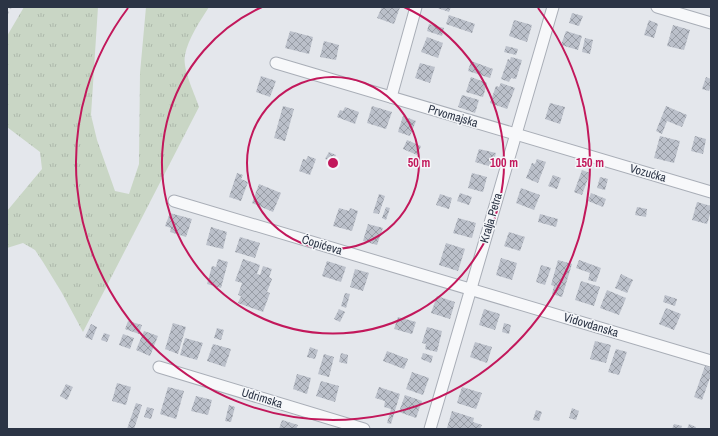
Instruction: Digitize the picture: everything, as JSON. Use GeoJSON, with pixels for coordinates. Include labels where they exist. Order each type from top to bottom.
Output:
{"type":"FeatureCollection","features":[{"type":"Feature","properties":{"kind":"street"},"geometry":{"type":"LineString","coordinates":[[391,97],[416,7]]}},
{"type":"Feature","properties":{"kind":"street","name":"Kralja Petra"},"geometry":{"type":"LineString","coordinates":[[430,429],[553,7]]}},
{"type":"Feature","properties":{"kind":"street"},"geometry":{"type":"LineString","coordinates":[[657,7],[711,22]]}},
{"type":"Feature","properties":{"kind":"street","name":"Prvomajska"},"geometry":{"type":"LineString","coordinates":[[276,63],[516,134]]}},
{"type":"Feature","properties":{"kind":"street","name":"Vozućka"},"geometry":{"type":"LineString","coordinates":[[516,134],[711,192]]}},
{"type":"Feature","properties":{"kind":"street","name":"Ćopićeva"},"geometry":{"type":"LineString","coordinates":[[174,201],[470,289]]}},
{"type":"Feature","properties":{"kind":"street","name":"Vidovdanska"},"geometry":{"type":"LineString","coordinates":[[470,289],[711,361]]}},
{"type":"Feature","properties":{"kind":"street","name":"Udrimska"},"geometry":{"type":"LineString","coordinates":[[159,367],[364,429]]}},
{"type":"Feature","properties":{"kind":"path"},"geometry":{"type":"LineString","coordinates":[[7,14],[11,7]]}},
{"type":"Feature","properties":{"kind":"green space"},"geometry":{"type":"Polygon","coordinates":[[[24,7],[98,7],[91,115],[97,140],[115,191],[129,194],[139,164],[140,73],[146,7],[209,7],[192,36],[185,55],[185,67],[199,107],[83,332],[62,293],[35,250],[23,243],[7,248],[7,211],[42,169],[40,152],[7,127],[7,36],[24,7]]]}},
{"type":"Feature","properties":{"kind":"building"},"geometry":{"type":"Polygon","coordinates":[[[382,7],[400,7],[394,24],[377,18],[382,7]]]}},
{"type":"Feature","properties":{"kind":"building"},"geometry":{"type":"Polygon","coordinates":[[[435,7],[451,7],[449,12],[435,7]]]}},
{"type":"Feature","properties":{"kind":"building"},"geometry":{"type":"Polygon","coordinates":[[[572,13],[583,16],[579,26],[569,23],[572,13]]]}},
{"type":"Feature","properties":{"kind":"building"},"geometry":{"type":"Polygon","coordinates":[[[449,15],[475,24],[472,33],[446,24],[449,15]]]}},
{"type":"Feature","properties":{"kind":"building"},"geometry":{"type":"Polygon","coordinates":[[[514,20],[532,25],[527,42],[509,36],[514,20]]]}},
{"type":"Feature","properties":{"kind":"building"},"geometry":{"type":"Polygon","coordinates":[[[649,20],[658,24],[654,38],[644,35],[649,20]]]}},
{"type":"Feature","properties":{"kind":"building"},"geometry":{"type":"Polygon","coordinates":[[[429,24],[444,28],[442,36],[427,31],[429,24]]]}},
{"type":"Feature","properties":{"kind":"building"},"geometry":{"type":"Polygon","coordinates":[[[673,25],[690,30],[684,50],[667,46],[673,25]]]}},
{"type":"Feature","properties":{"kind":"building"},"geometry":{"type":"Polygon","coordinates":[[[290,31],[313,37],[309,54],[285,48],[290,31]]]}},
{"type":"Feature","properties":{"kind":"building"},"geometry":{"type":"Polygon","coordinates":[[[566,31],[582,36],[578,50],[561,45],[566,31]]]}},
{"type":"Feature","properties":{"kind":"building"},"geometry":{"type":"Polygon","coordinates":[[[427,37],[443,43],[438,58],[421,52],[427,37]]]}},
{"type":"Feature","properties":{"kind":"building"},"geometry":{"type":"Polygon","coordinates":[[[585,38],[593,40],[590,54],[582,52],[585,38]]]}},
{"type":"Feature","properties":{"kind":"building"},"geometry":{"type":"Polygon","coordinates":[[[324,41],[339,45],[336,60],[320,57],[324,41]]]}},
{"type":"Feature","properties":{"kind":"building"},"geometry":{"type":"Polygon","coordinates":[[[506,46],[518,49],[516,55],[504,52],[506,46]]]}},
{"type":"Feature","properties":{"kind":"building"},"geometry":{"type":"Polygon","coordinates":[[[511,57],[522,60],[516,79],[511,78],[509,82],[501,79],[508,59],[510,60],[511,57]]]}},
{"type":"Feature","properties":{"kind":"building"},"geometry":{"type":"Polygon","coordinates":[[[471,61],[493,69],[490,78],[468,71],[471,61]]]}},
{"type":"Feature","properties":{"kind":"building"},"geometry":{"type":"Polygon","coordinates":[[[420,63],[435,67],[430,83],[415,78],[420,63]]]}},
{"type":"Feature","properties":{"kind":"building"},"geometry":{"type":"Polygon","coordinates":[[[261,76],[276,81],[270,97],[256,92],[261,76]]]}},
{"type":"Feature","properties":{"kind":"building"},"geometry":{"type":"Polygon","coordinates":[[[471,77],[487,83],[483,97],[466,92],[471,77]]]}},
{"type":"Feature","properties":{"kind":"building"},"geometry":{"type":"Polygon","coordinates":[[[706,77],[711,79],[709,91],[702,89],[706,77]]]}},
{"type":"Feature","properties":{"kind":"building"},"geometry":{"type":"Polygon","coordinates":[[[501,83],[515,88],[507,109],[490,103],[496,86],[499,87],[501,83]]]}},
{"type":"Feature","properties":{"kind":"building"},"geometry":{"type":"Polygon","coordinates":[[[462,95],[479,100],[475,113],[458,107],[462,95]]]}},
{"type":"Feature","properties":{"kind":"building"},"geometry":{"type":"Polygon","coordinates":[[[550,103],[565,107],[560,124],[545,119],[550,103]]]}},
{"type":"Feature","properties":{"kind":"building"},"geometry":{"type":"Polygon","coordinates":[[[283,106],[294,109],[285,141],[274,138],[283,106]]]}},
{"type":"Feature","properties":{"kind":"building"},"geometry":{"type":"Polygon","coordinates":[[[372,106],[392,112],[386,129],[367,123],[372,106]]]}},
{"type":"Feature","properties":{"kind":"building"},"geometry":{"type":"Polygon","coordinates":[[[666,106],[687,115],[682,127],[667,121],[662,134],[656,131],[666,106]]]}},
{"type":"Feature","properties":{"kind":"building"},"geometry":{"type":"Polygon","coordinates":[[[345,107],[359,112],[355,124],[337,117],[340,110],[343,111],[345,107]]]}},
{"type":"Feature","properties":{"kind":"building"},"geometry":{"type":"Polygon","coordinates":[[[403,116],[416,121],[410,136],[398,132],[403,116]]]}},
{"type":"Feature","properties":{"kind":"building"},"geometry":{"type":"Polygon","coordinates":[[[660,136],[680,141],[674,163],[654,158],[660,136]]]}},
{"type":"Feature","properties":{"kind":"building"},"geometry":{"type":"Polygon","coordinates":[[[695,136],[706,139],[703,154],[691,151],[695,136]]]}},
{"type":"Feature","properties":{"kind":"building"},"geometry":{"type":"Polygon","coordinates":[[[407,140],[421,146],[417,155],[403,149],[407,140]]]}},
{"type":"Feature","properties":{"kind":"building"},"geometry":{"type":"Polygon","coordinates":[[[479,149],[496,153],[492,167],[475,162],[479,149]]]}},
{"type":"Feature","properties":{"kind":"building"},"geometry":{"type":"Polygon","coordinates":[[[329,152],[336,155],[333,162],[325,159],[329,152]]]}},
{"type":"Feature","properties":{"kind":"building"},"geometry":{"type":"Polygon","coordinates":[[[308,156],[316,159],[310,175],[299,171],[303,159],[306,160],[308,156]]]}},
{"type":"Feature","properties":{"kind":"building"},"geometry":{"type":"Polygon","coordinates":[[[537,159],[546,162],[538,183],[526,178],[532,163],[535,164],[537,159]]]}},
{"type":"Feature","properties":{"kind":"building"},"geometry":{"type":"Polygon","coordinates":[[[582,170],[590,173],[582,195],[574,192],[582,170]]]}},
{"type":"Feature","properties":{"kind":"building"},"geometry":{"type":"Polygon","coordinates":[[[237,173],[243,175],[241,179],[248,182],[241,201],[229,197],[237,173]]]}},
{"type":"Feature","properties":{"kind":"building"},"geometry":{"type":"Polygon","coordinates":[[[472,173],[487,177],[483,192],[468,188],[472,173]]]}},
{"type":"Feature","properties":{"kind":"building"},"geometry":{"type":"Polygon","coordinates":[[[553,175],[561,178],[557,189],[548,186],[553,175]]]}},
{"type":"Feature","properties":{"kind":"building"},"geometry":{"type":"Polygon","coordinates":[[[600,177],[608,179],[605,190],[597,188],[600,177]]]}},
{"type":"Feature","properties":{"kind":"building"},"geometry":{"type":"Polygon","coordinates":[[[259,184],[281,193],[273,212],[252,203],[259,184]]]}},
{"type":"Feature","properties":{"kind":"building"},"geometry":{"type":"Polygon","coordinates":[[[521,188],[540,195],[534,210],[516,203],[521,188]]]}},
{"type":"Feature","properties":{"kind":"building"},"geometry":{"type":"Polygon","coordinates":[[[460,193],[472,197],[469,205],[457,201],[460,193]]]}},
{"type":"Feature","properties":{"kind":"building"},"geometry":{"type":"Polygon","coordinates":[[[591,193],[606,199],[603,207],[588,201],[591,193]]]}},
{"type":"Feature","properties":{"kind":"building"},"geometry":{"type":"Polygon","coordinates":[[[379,194],[385,196],[379,214],[373,213],[379,194]]]}},
{"type":"Feature","properties":{"kind":"building"},"geometry":{"type":"Polygon","coordinates":[[[440,194],[452,198],[449,209],[436,205],[440,194]]]}},
{"type":"Feature","properties":{"kind":"building"},"geometry":{"type":"Polygon","coordinates":[[[697,202],[711,206],[707,224],[692,220],[697,202]]]}},
{"type":"Feature","properties":{"kind":"building"},"geometry":{"type":"Polygon","coordinates":[[[386,207],[390,208],[386,220],[382,218],[386,207]]]}},
{"type":"Feature","properties":{"kind":"building"},"geometry":{"type":"Polygon","coordinates":[[[637,207],[647,209],[646,217],[635,215],[637,207]]]}},
{"type":"Feature","properties":{"kind":"building"},"geometry":{"type":"Polygon","coordinates":[[[339,208],[349,211],[350,208],[358,211],[352,231],[333,226],[339,208]]]}},
{"type":"Feature","properties":{"kind":"building"},"geometry":{"type":"Polygon","coordinates":[[[170,213],[192,219],[186,237],[170,232],[171,228],[165,226],[170,213]]]}},
{"type":"Feature","properties":{"kind":"building"},"geometry":{"type":"Polygon","coordinates":[[[540,214],[558,219],[556,227],[538,222],[540,214]]]}},
{"type":"Feature","properties":{"kind":"building"},"geometry":{"type":"Polygon","coordinates":[[[458,218],[476,223],[472,238],[453,233],[458,218]]]}},
{"type":"Feature","properties":{"kind":"building"},"geometry":{"type":"Polygon","coordinates":[[[368,224],[383,228],[377,245],[363,241],[368,224]]]}},
{"type":"Feature","properties":{"kind":"building"},"geometry":{"type":"Polygon","coordinates":[[[211,227],[227,232],[223,249],[206,245],[211,227]]]}},
{"type":"Feature","properties":{"kind":"building"},"geometry":{"type":"Polygon","coordinates":[[[509,232],[525,237],[520,251],[504,246],[509,232]]]}},
{"type":"Feature","properties":{"kind":"building"},"geometry":{"type":"Polygon","coordinates":[[[240,237],[260,243],[255,258],[235,252],[240,237]]]}},
{"type":"Feature","properties":{"kind":"building"},"geometry":{"type":"Polygon","coordinates":[[[446,243],[465,249],[458,271],[439,265],[446,243]]]}},
{"type":"Feature","properties":{"kind":"building"},"geometry":{"type":"Polygon","coordinates":[[[501,258],[517,263],[512,280],[496,275],[501,258]]]}},
{"type":"Feature","properties":{"kind":"building"},"geometry":{"type":"Polygon","coordinates":[[[218,259],[228,262],[221,288],[207,284],[212,266],[216,267],[218,259]]]}},
{"type":"Feature","properties":{"kind":"building"},"geometry":{"type":"Polygon","coordinates":[[[243,259],[260,265],[257,274],[260,275],[263,266],[272,269],[269,277],[272,279],[267,292],[270,293],[263,312],[238,303],[241,296],[238,295],[242,283],[235,281],[243,259]]]}},
{"type":"Feature","properties":{"kind":"building"},"geometry":{"type":"Polygon","coordinates":[[[558,260],[572,264],[562,297],[552,294],[554,286],[551,285],[558,260]]]}},
{"type":"Feature","properties":{"kind":"building"},"geometry":{"type":"Polygon","coordinates":[[[579,260],[601,268],[596,282],[588,280],[590,273],[576,268],[579,260]]]}},
{"type":"Feature","properties":{"kind":"building"},"geometry":{"type":"Polygon","coordinates":[[[327,261],[346,267],[341,282],[322,276],[327,261]]]}},
{"type":"Feature","properties":{"kind":"building"},"geometry":{"type":"Polygon","coordinates":[[[541,265],[551,268],[545,285],[536,282],[541,265]]]}},
{"type":"Feature","properties":{"kind":"building"},"geometry":{"type":"Polygon","coordinates":[[[355,269],[369,273],[363,291],[350,287],[355,269]]]}},
{"type":"Feature","properties":{"kind":"building"},"geometry":{"type":"Polygon","coordinates":[[[621,274],[633,280],[627,293],[615,288],[621,274]]]}},
{"type":"Feature","properties":{"kind":"building"},"geometry":{"type":"Polygon","coordinates":[[[581,281],[600,287],[594,306],[575,300],[581,281]]]}},
{"type":"Feature","properties":{"kind":"building"},"geometry":{"type":"Polygon","coordinates":[[[607,290],[626,298],[619,315],[600,308],[607,290]]]}},
{"type":"Feature","properties":{"kind":"building"},"geometry":{"type":"Polygon","coordinates":[[[345,293],[350,294],[346,308],[341,306],[345,293]]]}},
{"type":"Feature","properties":{"kind":"building"},"geometry":{"type":"Polygon","coordinates":[[[665,295],[677,299],[675,306],[663,302],[665,295]]]}},
{"type":"Feature","properties":{"kind":"building"},"geometry":{"type":"Polygon","coordinates":[[[437,296],[455,302],[450,319],[431,313],[437,296]]]}},
{"type":"Feature","properties":{"kind":"building"},"geometry":{"type":"Polygon","coordinates":[[[666,308],[681,314],[674,330],[659,324],[666,308]]]}},
{"type":"Feature","properties":{"kind":"building"},"geometry":{"type":"Polygon","coordinates":[[[339,309],[345,312],[340,322],[334,319],[339,309]]]}},
{"type":"Feature","properties":{"kind":"building"},"geometry":{"type":"Polygon","coordinates":[[[484,309],[500,314],[495,330],[479,325],[484,309]]]}},
{"type":"Feature","properties":{"kind":"building"},"geometry":{"type":"Polygon","coordinates":[[[398,317],[416,322],[412,334],[394,329],[398,317]]]}},
{"type":"Feature","properties":{"kind":"building"},"geometry":{"type":"Polygon","coordinates":[[[128,321],[142,325],[139,334],[125,329],[128,321]]]}},
{"type":"Feature","properties":{"kind":"building"},"geometry":{"type":"Polygon","coordinates":[[[173,323],[186,327],[178,354],[165,349],[173,323]]]}},
{"type":"Feature","properties":{"kind":"building"},"geometry":{"type":"Polygon","coordinates":[[[504,323],[511,325],[509,334],[502,332],[504,323]]]}},
{"type":"Feature","properties":{"kind":"building"},"geometry":{"type":"Polygon","coordinates":[[[91,324],[97,327],[92,340],[85,337],[91,324]]]}},
{"type":"Feature","properties":{"kind":"building"},"geometry":{"type":"Polygon","coordinates":[[[427,327],[442,331],[437,352],[425,349],[426,344],[422,343],[427,327]]]}},
{"type":"Feature","properties":{"kind":"building"},"geometry":{"type":"Polygon","coordinates":[[[217,328],[224,330],[221,340],[214,338],[217,328]]]}},
{"type":"Feature","properties":{"kind":"building"},"geometry":{"type":"Polygon","coordinates":[[[144,331],[158,336],[150,356],[136,350],[144,331]]]}},
{"type":"Feature","properties":{"kind":"building"},"geometry":{"type":"Polygon","coordinates":[[[104,333],[110,335],[107,342],[101,340],[104,333]]]}},
{"type":"Feature","properties":{"kind":"building"},"geometry":{"type":"Polygon","coordinates":[[[123,334],[134,338],[130,349],[119,345],[123,334]]]}},
{"type":"Feature","properties":{"kind":"building"},"geometry":{"type":"Polygon","coordinates":[[[185,338],[203,343],[197,360],[180,355],[185,338]]]}},
{"type":"Feature","properties":{"kind":"building"},"geometry":{"type":"Polygon","coordinates":[[[595,341],[611,345],[606,363],[590,359],[595,341]]]}},
{"type":"Feature","properties":{"kind":"building"},"geometry":{"type":"Polygon","coordinates":[[[475,342],[492,347],[487,363],[470,357],[475,342]]]}},
{"type":"Feature","properties":{"kind":"building"},"geometry":{"type":"Polygon","coordinates":[[[213,344],[231,349],[225,367],[207,361],[213,344]]]}},
{"type":"Feature","properties":{"kind":"building"},"geometry":{"type":"Polygon","coordinates":[[[310,347],[318,350],[315,359],[307,357],[310,347]]]}},
{"type":"Feature","properties":{"kind":"building"},"geometry":{"type":"Polygon","coordinates":[[[616,349],[627,352],[619,375],[608,372],[616,349]]]}},
{"type":"Feature","properties":{"kind":"building"},"geometry":{"type":"Polygon","coordinates":[[[387,351],[408,359],[404,369],[383,361],[387,351]]]}},
{"type":"Feature","properties":{"kind":"building"},"geometry":{"type":"Polygon","coordinates":[[[341,353],[348,355],[347,364],[339,362],[341,353]]]}},
{"type":"Feature","properties":{"kind":"building"},"geometry":{"type":"Polygon","coordinates":[[[423,353],[433,356],[431,363],[421,359],[423,353]]]}},
{"type":"Feature","properties":{"kind":"building"},"geometry":{"type":"Polygon","coordinates":[[[324,354],[334,357],[329,377],[318,374],[324,354]]]}},
{"type":"Feature","properties":{"kind":"building"},"geometry":{"type":"Polygon","coordinates":[[[705,366],[711,368],[711,375],[702,400],[694,397],[705,366]]]}},
{"type":"Feature","properties":{"kind":"building"},"geometry":{"type":"Polygon","coordinates":[[[412,372],[429,378],[423,395],[406,389],[412,372]]]}},
{"type":"Feature","properties":{"kind":"building"},"geometry":{"type":"Polygon","coordinates":[[[297,374],[311,378],[307,394],[293,389],[297,374]]]}},
{"type":"Feature","properties":{"kind":"building"},"geometry":{"type":"Polygon","coordinates":[[[321,381],[339,386],[335,402],[316,396],[321,381]]]}},
{"type":"Feature","properties":{"kind":"building"},"geometry":{"type":"Polygon","coordinates":[[[117,383],[131,387],[126,405],[112,401],[117,383]]]}},
{"type":"Feature","properties":{"kind":"building"},"geometry":{"type":"Polygon","coordinates":[[[66,384],[73,387],[67,400],[60,396],[66,384]]]}},
{"type":"Feature","properties":{"kind":"building"},"geometry":{"type":"Polygon","coordinates":[[[168,387],[184,391],[176,419],[160,414],[168,387]]]}},
{"type":"Feature","properties":{"kind":"building"},"geometry":{"type":"Polygon","coordinates":[[[379,387],[400,394],[391,424],[387,423],[391,409],[384,407],[385,401],[375,398],[379,387]]]}},
{"type":"Feature","properties":{"kind":"building"},"geometry":{"type":"Polygon","coordinates":[[[462,387],[482,393],[476,409],[457,403],[462,387]]]}},
{"type":"Feature","properties":{"kind":"building"},"geometry":{"type":"Polygon","coordinates":[[[405,395],[422,401],[416,418],[399,412],[405,395]]]}},
{"type":"Feature","properties":{"kind":"building"},"geometry":{"type":"Polygon","coordinates":[[[196,396],[212,400],[208,415],[191,411],[196,396]]]}},
{"type":"Feature","properties":{"kind":"building"},"geometry":{"type":"Polygon","coordinates":[[[136,403],[142,405],[134,429],[127,429],[136,403]]]}},
{"type":"Feature","properties":{"kind":"building"},"geometry":{"type":"Polygon","coordinates":[[[229,405],[235,407],[231,422],[225,421],[229,405]]]}},
{"type":"Feature","properties":{"kind":"building"},"geometry":{"type":"Polygon","coordinates":[[[147,407],[154,409],[151,419],[144,417],[147,407]]]}},
{"type":"Feature","properties":{"kind":"building"},"geometry":{"type":"Polygon","coordinates":[[[572,408],[579,411],[576,420],[569,418],[572,408]]]}},
{"type":"Feature","properties":{"kind":"building"},"geometry":{"type":"Polygon","coordinates":[[[536,410],[542,412],[539,421],[533,420],[536,410]]]}},
{"type":"Feature","properties":{"kind":"building"},"geometry":{"type":"Polygon","coordinates":[[[452,411],[474,418],[473,422],[482,425],[480,429],[447,428],[452,411]]]}},
{"type":"Feature","properties":{"kind":"building"},"geometry":{"type":"Polygon","coordinates":[[[282,420],[298,425],[296,429],[279,429],[282,420]]]}},
{"type":"Feature","properties":{"kind":"building"},"geometry":{"type":"Polygon","coordinates":[[[674,424],[682,426],[681,429],[672,429],[674,424]]]}},
{"type":"Feature","properties":{"kind":"building"},"geometry":{"type":"Polygon","coordinates":[[[689,424],[696,427],[695,429],[687,429],[689,424]]]}}]}
